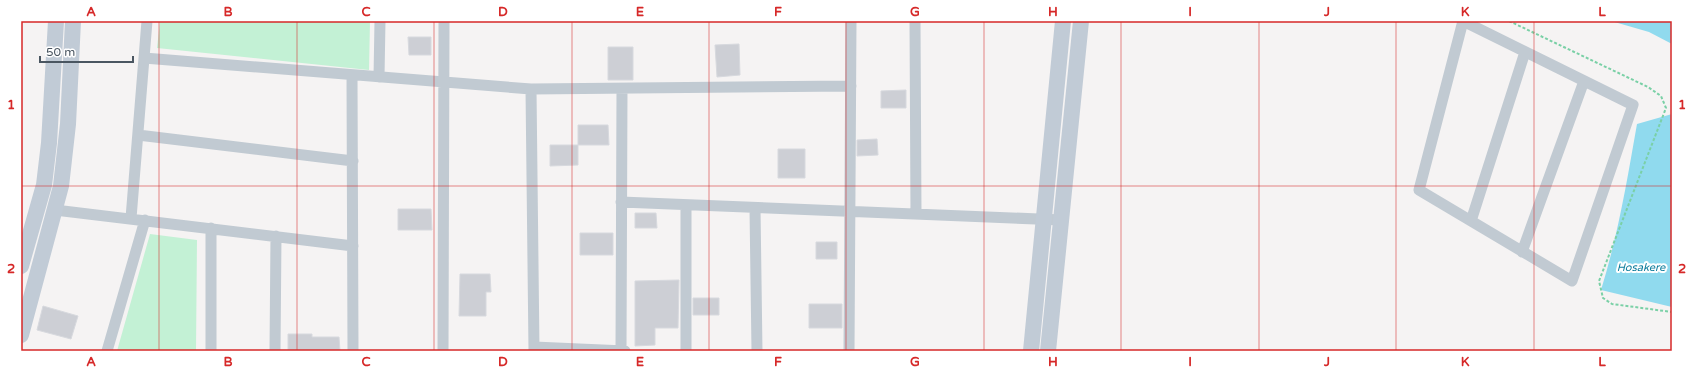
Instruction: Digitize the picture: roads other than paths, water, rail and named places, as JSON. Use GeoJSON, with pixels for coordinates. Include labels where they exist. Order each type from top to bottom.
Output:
{"type":"FeatureCollection","features":[{"type":"Feature","properties":{"kind":"street"},"geometry":{"type":"LineString","coordinates":[[21,266],[24,242],[44,185],[48,150],[56,21]]}},
{"type":"Feature","properties":{"kind":"street"},"geometry":{"type":"LineString","coordinates":[[21,335],[62,186],[68,124],[73,21]]}},
{"type":"Feature","properties":{"kind":"street"},"geometry":{"type":"LineString","coordinates":[[131,218],[147,21]]}},
{"type":"Feature","properties":{"kind":"street"},"geometry":{"type":"LineString","coordinates":[[379,77],[380,21]]}},
{"type":"Feature","properties":{"kind":"street"},"geometry":{"type":"LineString","coordinates":[[443,351],[444,21]]}},
{"type":"Feature","properties":{"kind":"street"},"geometry":{"type":"LineString","coordinates":[[850,351],[851,21]]}},
{"type":"Feature","properties":{"kind":"street"},"geometry":{"type":"LineString","coordinates":[[915,21],[916,214]]}},
{"type":"Feature","properties":{"kind":"street"},"geometry":{"type":"LineString","coordinates":[[1031,351],[1063,21]]}},
{"type":"Feature","properties":{"kind":"street"},"geometry":{"type":"LineString","coordinates":[[1048,351],[1082,21]]}},
{"type":"Feature","properties":{"kind":"street"},"geometry":{"type":"LineString","coordinates":[[1463,21],[1633,105],[1572,281],[1420,190],[1463,21]]}},
{"type":"Feature","properties":{"kind":"street"},"geometry":{"type":"LineString","coordinates":[[1471,221],[1525,52]]}},
{"type":"Feature","properties":{"kind":"street"},"geometry":{"type":"LineString","coordinates":[[144,58],[531,89],[851,86]]}},
{"type":"Feature","properties":{"kind":"street"},"geometry":{"type":"LineString","coordinates":[[352,75],[353,351]]}},
{"type":"Feature","properties":{"kind":"street"},"geometry":{"type":"LineString","coordinates":[[1522,252],[1584,81]]}},
{"type":"Feature","properties":{"kind":"street"},"geometry":{"type":"LineString","coordinates":[[531,89],[534,349],[625,351]]}},
{"type":"Feature","properties":{"kind":"street"},"geometry":{"type":"LineString","coordinates":[[621,351],[622,89]]}},
{"type":"Feature","properties":{"kind":"street"},"geometry":{"type":"LineString","coordinates":[[138,135],[353,161]]}},
{"type":"Feature","properties":{"kind":"street"},"geometry":{"type":"LineString","coordinates":[[621,202],[1062,220]]}},
{"type":"Feature","properties":{"kind":"street"},"geometry":{"type":"LineString","coordinates":[[686,205],[686,351]]}},
{"type":"Feature","properties":{"kind":"street"},"geometry":{"type":"LineString","coordinates":[[755,208],[757,351]]}},
{"type":"Feature","properties":{"kind":"street"},"geometry":{"type":"LineString","coordinates":[[55,210],[353,246]]}},
{"type":"Feature","properties":{"kind":"street"},"geometry":{"type":"LineString","coordinates":[[107,351],[145,220]]}},
{"type":"Feature","properties":{"kind":"street"},"geometry":{"type":"LineString","coordinates":[[211,228],[211,351]]}},
{"type":"Feature","properties":{"kind":"street"},"geometry":{"type":"LineString","coordinates":[[275,351],[276,236]]}},
{"type":"Feature","properties":{"kind":"water"},"geometry":{"type":"Polygon","coordinates":[[[1611,21],[1672,21],[1672,44],[1649,32],[1611,21]]]}},
{"type":"Feature","properties":{"kind":"water","name":"Hosakere"},"geometry":{"type":"Polygon","coordinates":[[[1672,114],[1672,307],[1601,290],[1626,187],[1637,124],[1672,114]]]}}]}
